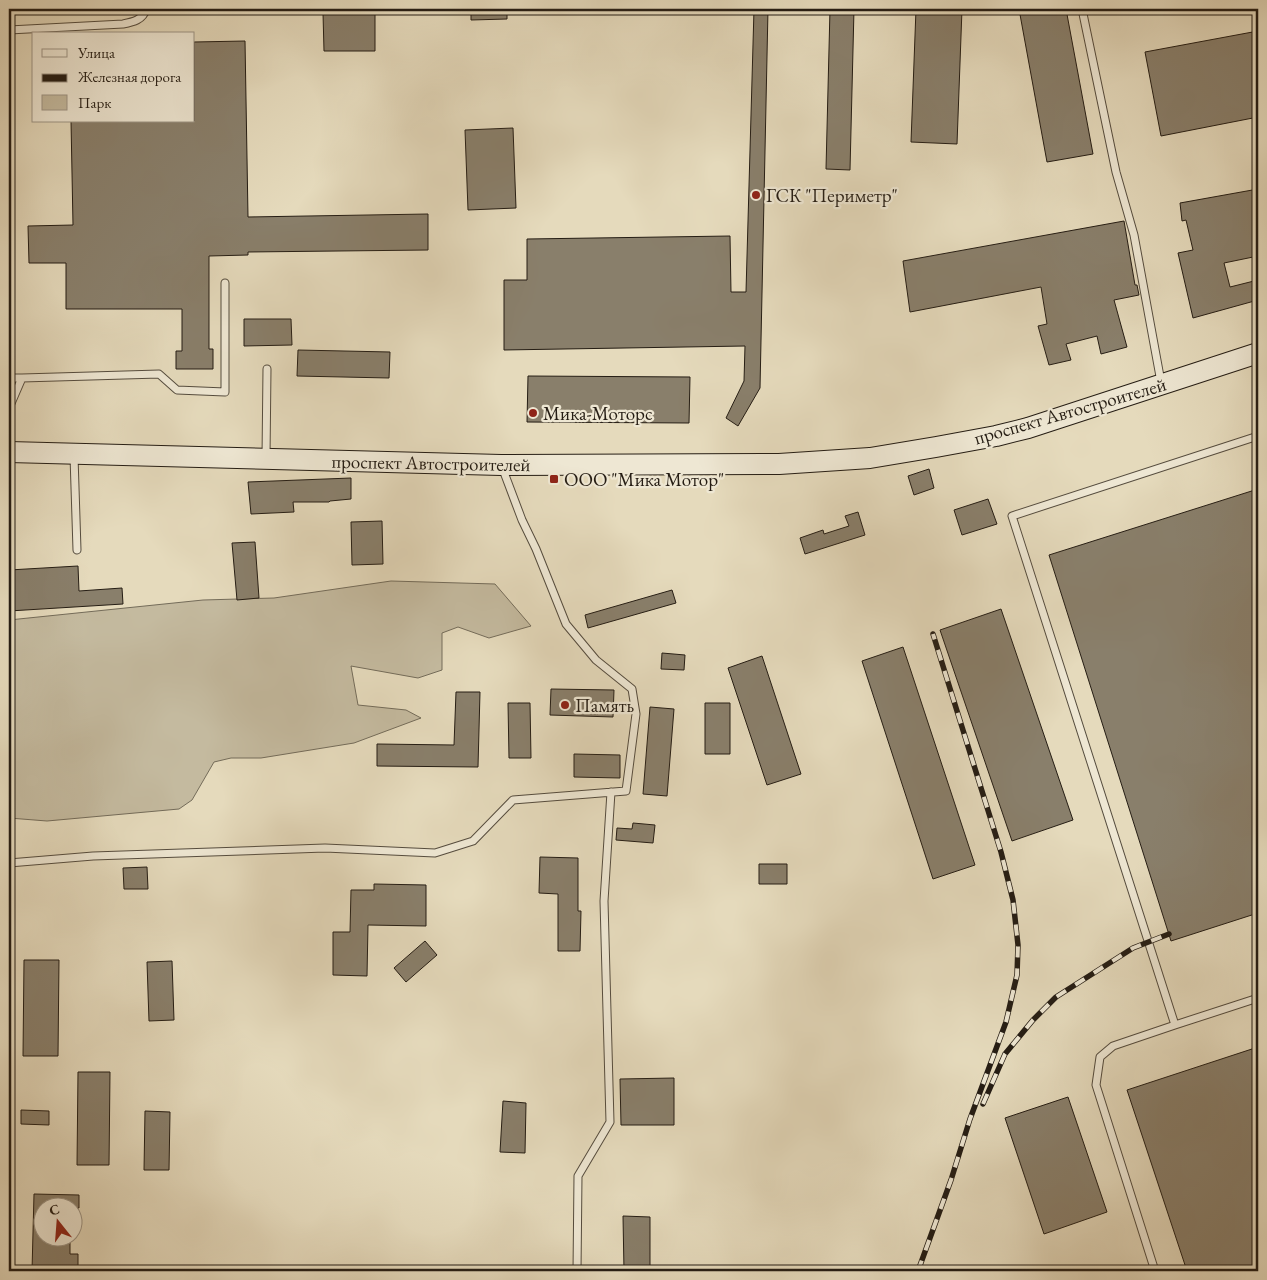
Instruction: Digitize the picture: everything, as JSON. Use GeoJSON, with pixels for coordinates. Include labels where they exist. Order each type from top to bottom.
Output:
{"type":"FeatureCollection","features":[{"type":"Feature","properties":{"kind":"main road","name":"проспект Автостроителей"},"geometry":{"type":"LineString","coordinates":[[9,452],[502,465],[779,464],[870,458],[1012,432],[1258,353]]}},
{"type":"Feature","properties":{"kind":"lane"},"geometry":{"type":"LineString","coordinates":[[9,30],[123,24],[137,21],[145,13],[146,9]]}},
{"type":"Feature","properties":{"kind":"lane"},"geometry":{"type":"LineString","coordinates":[[1082,9],[1116,172],[1134,235],[1162,385]]}},
{"type":"Feature","properties":{"kind":"lane"},"geometry":{"type":"LineString","coordinates":[[9,378],[158,374],[177,390],[225,392],[224,284]]}},
{"type":"Feature","properties":{"kind":"lane"},"geometry":{"type":"LineString","coordinates":[[266,459],[267,370]]}},
{"type":"Feature","properties":{"kind":"lane"},"geometry":{"type":"LineString","coordinates":[[9,408],[22,378]]}},
{"type":"Feature","properties":{"kind":"lane"},"geometry":{"type":"LineString","coordinates":[[1175,1024],[1012,516],[1258,436]]}},
{"type":"Feature","properties":{"kind":"lane"},"geometry":{"type":"LineString","coordinates":[[74,454],[77,550]]}},
{"type":"Feature","properties":{"kind":"lane"},"geometry":{"type":"LineString","coordinates":[[9,863],[93,856],[325,848],[435,853],[473,841],[514,800],[626,791],[636,714],[632,689],[596,660],[566,624],[536,549],[522,520],[502,465]]}},
{"type":"Feature","properties":{"kind":"lane"},"geometry":{"type":"LineString","coordinates":[[577,1271],[578,1176],[610,1122],[604,901],[611,792]]}},
{"type":"Feature","properties":{"kind":"lane"},"geometry":{"type":"LineString","coordinates":[[1155,1271],[1096,1085],[1100,1058],[1113,1046],[1258,998]]}},
{"type":"Feature","properties":{"kind":"green space"},"geometry":{"type":"Polygon","coordinates":[[[391,581],[495,584],[531,626],[489,638],[458,627],[442,633],[442,670],[418,678],[351,666],[358,705],[406,710],[421,718],[354,743],[261,758],[231,758],[214,762],[192,800],[179,809],[47,821],[9,818],[9,620],[203,600],[274,598],[391,581]]]}},
{"type":"Feature","properties":{"kind":"building"},"geometry":{"type":"Polygon","coordinates":[[[471,9],[507,9],[507,19],[471,20],[471,9]]]}},
{"type":"Feature","properties":{"kind":"building"},"geometry":{"type":"Polygon","coordinates":[[[754,9],[768,9],[760,388],[738,426],[726,418],[744,381],[745,346],[504,350],[504,280],[527,280],[527,239],[730,236],[731,292],[746,292],[754,9]]]}},
{"type":"Feature","properties":{"kind":"building"},"geometry":{"type":"Polygon","coordinates":[[[830,9],[854,9],[850,170],[826,169],[830,9]]]}},
{"type":"Feature","properties":{"kind":"building"},"geometry":{"type":"Polygon","coordinates":[[[916,9],[962,9],[957,144],[911,142],[916,9]]]}},
{"type":"Feature","properties":{"kind":"building"},"geometry":{"type":"Polygon","coordinates":[[[1019,9],[1066,9],[1093,154],[1047,162],[1019,9]]]}},
{"type":"Feature","properties":{"kind":"building"},"geometry":{"type":"Polygon","coordinates":[[[375,12],[375,51],[324,51],[323,13],[375,12]]]}},
{"type":"Feature","properties":{"kind":"building"},"geometry":{"type":"Polygon","coordinates":[[[1258,31],[1258,117],[1161,136],[1145,52],[1258,31]]]}},
{"type":"Feature","properties":{"kind":"building"},"geometry":{"type":"Polygon","coordinates":[[[245,41],[248,217],[428,214],[428,250],[248,252],[248,255],[209,256],[209,349],[213,349],[213,369],[176,369],[176,351],[182,351],[182,309],[66,309],[66,263],[29,263],[28,226],[73,225],[71,122],[195,122],[195,42],[245,41]]]}},
{"type":"Feature","properties":{"kind":"building"},"geometry":{"type":"Polygon","coordinates":[[[513,128],[516,208],[468,210],[465,130],[513,128]]]}},
{"type":"Feature","properties":{"kind":"building"},"geometry":{"type":"Polygon","coordinates":[[[1258,189],[1258,256],[1224,263],[1230,287],[1258,280],[1258,300],[1193,318],[1178,253],[1193,250],[1186,220],[1182,221],[1180,203],[1258,189]]]}},
{"type":"Feature","properties":{"kind":"building"},"geometry":{"type":"Polygon","coordinates":[[[1124,221],[1135,285],[1137,285],[1139,295],[1114,300],[1127,347],[1101,354],[1097,336],[1066,344],[1071,360],[1049,365],[1038,326],[1047,324],[1041,287],[910,312],[903,261],[1124,221]]]}},
{"type":"Feature","properties":{"kind":"building"},"geometry":{"type":"Polygon","coordinates":[[[244,319],[291,319],[292,345],[244,346],[244,319]]]}},
{"type":"Feature","properties":{"kind":"building"},"geometry":{"type":"Polygon","coordinates":[[[298,350],[390,352],[389,378],[297,376],[298,350]]]}},
{"type":"Feature","properties":{"kind":"building"},"geometry":{"type":"Polygon","coordinates":[[[528,376],[690,377],[689,423],[527,422],[528,376]]]}},
{"type":"Feature","properties":{"kind":"building"},"geometry":{"type":"Polygon","coordinates":[[[929,469],[934,488],[914,495],[908,476],[929,469]]]}},
{"type":"Feature","properties":{"kind":"building"},"geometry":{"type":"Polygon","coordinates":[[[351,478],[351,499],[329,502],[293,502],[294,512],[251,514],[248,482],[351,478]]]}},
{"type":"Feature","properties":{"kind":"building"},"geometry":{"type":"Polygon","coordinates":[[[1258,489],[1258,913],[1171,941],[1049,555],[1258,489]]]}},
{"type":"Feature","properties":{"kind":"building"},"geometry":{"type":"Polygon","coordinates":[[[988,499],[997,524],[962,535],[954,510],[988,499]]]}},
{"type":"Feature","properties":{"kind":"building"},"geometry":{"type":"Polygon","coordinates":[[[858,512],[865,535],[805,554],[800,538],[823,530],[824,534],[849,526],[845,516],[858,512]]]}},
{"type":"Feature","properties":{"kind":"building"},"geometry":{"type":"Polygon","coordinates":[[[382,521],[383,564],[352,565],[351,522],[382,521]]]}},
{"type":"Feature","properties":{"kind":"building"},"geometry":{"type":"Polygon","coordinates":[[[255,542],[259,598],[237,600],[232,543],[255,542]]]}},
{"type":"Feature","properties":{"kind":"building"},"geometry":{"type":"Polygon","coordinates":[[[78,566],[79,591],[122,588],[123,604],[9,611],[9,570],[78,566]]]}},
{"type":"Feature","properties":{"kind":"building"},"geometry":{"type":"Polygon","coordinates":[[[672,590],[676,603],[588,628],[585,615],[672,590]]]}},
{"type":"Feature","properties":{"kind":"building"},"geometry":{"type":"Polygon","coordinates":[[[1001,609],[1073,820],[1012,841],[940,630],[1001,609]]]}},
{"type":"Feature","properties":{"kind":"building"},"geometry":{"type":"Polygon","coordinates":[[[903,647],[975,865],[933,879],[862,661],[903,647]]]}},
{"type":"Feature","properties":{"kind":"building"},"geometry":{"type":"Polygon","coordinates":[[[662,653],[685,655],[684,670],[661,669],[662,653]]]}},
{"type":"Feature","properties":{"kind":"building"},"geometry":{"type":"Polygon","coordinates":[[[762,656],[801,774],[767,785],[728,668],[762,656]]]}},
{"type":"Feature","properties":{"kind":"building"},"geometry":{"type":"Polygon","coordinates":[[[551,689],[614,690],[613,717],[550,715],[551,689]]]}},
{"type":"Feature","properties":{"kind":"building"},"geometry":{"type":"Polygon","coordinates":[[[456,692],[480,692],[478,767],[377,766],[377,744],[454,745],[456,692]]]}},
{"type":"Feature","properties":{"kind":"building"},"geometry":{"type":"Polygon","coordinates":[[[508,703],[530,703],[531,758],[509,758],[508,703]]]}},
{"type":"Feature","properties":{"kind":"building"},"geometry":{"type":"Polygon","coordinates":[[[705,703],[730,703],[730,754],[705,754],[705,703]]]}},
{"type":"Feature","properties":{"kind":"building"},"geometry":{"type":"Polygon","coordinates":[[[650,707],[674,709],[667,796],[643,794],[650,707]]]}},
{"type":"Feature","properties":{"kind":"building"},"geometry":{"type":"Polygon","coordinates":[[[574,754],[620,755],[620,778],[574,777],[574,754]]]}},
{"type":"Feature","properties":{"kind":"building"},"geometry":{"type":"Polygon","coordinates":[[[633,823],[655,825],[653,843],[616,840],[617,828],[632,829],[633,823]]]}},
{"type":"Feature","properties":{"kind":"building"},"geometry":{"type":"Polygon","coordinates":[[[540,857],[578,858],[578,911],[581,911],[580,951],[558,951],[558,894],[539,893],[540,857]]]}},
{"type":"Feature","properties":{"kind":"building"},"geometry":{"type":"Polygon","coordinates":[[[759,864],[787,864],[787,884],[759,884],[759,864]]]}},
{"type":"Feature","properties":{"kind":"building"},"geometry":{"type":"Polygon","coordinates":[[[147,867],[148,889],[124,889],[123,868],[147,867]]]}},
{"type":"Feature","properties":{"kind":"building"},"geometry":{"type":"Polygon","coordinates":[[[374,884],[426,885],[426,926],[368,925],[367,976],[333,975],[333,932],[350,932],[351,890],[374,890],[374,884]]]}},
{"type":"Feature","properties":{"kind":"building"},"geometry":{"type":"Polygon","coordinates":[[[425,941],[437,955],[406,982],[394,968],[425,941]]]}},
{"type":"Feature","properties":{"kind":"building"},"geometry":{"type":"Polygon","coordinates":[[[24,960],[59,960],[58,1056],[23,1056],[24,960]]]}},
{"type":"Feature","properties":{"kind":"building"},"geometry":{"type":"Polygon","coordinates":[[[172,961],[174,1020],[149,1021],[147,962],[172,961]]]}},
{"type":"Feature","properties":{"kind":"building"},"geometry":{"type":"Polygon","coordinates":[[[1258,1047],[1258,1271],[1187,1271],[1127,1090],[1258,1047]]]}},
{"type":"Feature","properties":{"kind":"building"},"geometry":{"type":"Polygon","coordinates":[[[78,1072],[110,1072],[109,1165],[77,1165],[78,1072]]]}},
{"type":"Feature","properties":{"kind":"building"},"geometry":{"type":"Polygon","coordinates":[[[674,1078],[674,1125],[621,1125],[620,1079],[674,1078]]]}},
{"type":"Feature","properties":{"kind":"building"},"geometry":{"type":"Polygon","coordinates":[[[1068,1097],[1107,1212],[1044,1234],[1005,1118],[1068,1097]]]}},
{"type":"Feature","properties":{"kind":"building"},"geometry":{"type":"Polygon","coordinates":[[[503,1101],[526,1103],[525,1153],[500,1152],[503,1101]]]}},
{"type":"Feature","properties":{"kind":"building"},"geometry":{"type":"Polygon","coordinates":[[[21,1110],[49,1111],[49,1125],[21,1124],[21,1110]]]}},
{"type":"Feature","properties":{"kind":"building"},"geometry":{"type":"Polygon","coordinates":[[[145,1111],[170,1112],[169,1170],[144,1170],[145,1111]]]}},
{"type":"Feature","properties":{"kind":"building"},"geometry":{"type":"Polygon","coordinates":[[[34,1194],[79,1195],[79,1198],[34,1198],[34,1194]]]}},
{"type":"Feature","properties":{"kind":"building"},"geometry":{"type":"Polygon","coordinates":[[[623,1216],[650,1217],[650,1271],[624,1271],[623,1216]]]}},
{"type":"Feature","properties":{"kind":"building"},"geometry":{"type":"Polygon","coordinates":[[[33,1248],[70,1248],[70,1254],[78,1254],[78,1271],[32,1271],[33,1248]]]}},
{"type":"Feature","properties":{"kind":"railway"},"geometry":{"type":"LineString","coordinates":[[918,1271],[951,1180],[970,1119],[1006,1022],[1017,975],[1018,945],[1013,900],[1001,852],[933,634]]}},
{"type":"Feature","properties":{"kind":"railway"},"geometry":{"type":"LineString","coordinates":[[983,1104],[1005,1054],[1033,1020],[1056,997],[1133,948],[1169,934]]}},
{"type":"Feature","properties":{"kind":"place","name":"ГСК \"Периметр\""},"geometry":{"type":"Point","coordinates":[756,195]}},
{"type":"Feature","properties":{"kind":"place","name":"Мика-Моторс"},"geometry":{"type":"Point","coordinates":[533,413]}},
{"type":"Feature","properties":{"kind":"place","name":"ООО \"Мика Мотор\""},"geometry":{"type":"Point","coordinates":[554,479]}},
{"type":"Feature","properties":{"kind":"place","name":"Память"},"geometry":{"type":"Point","coordinates":[565,705]}}]}
